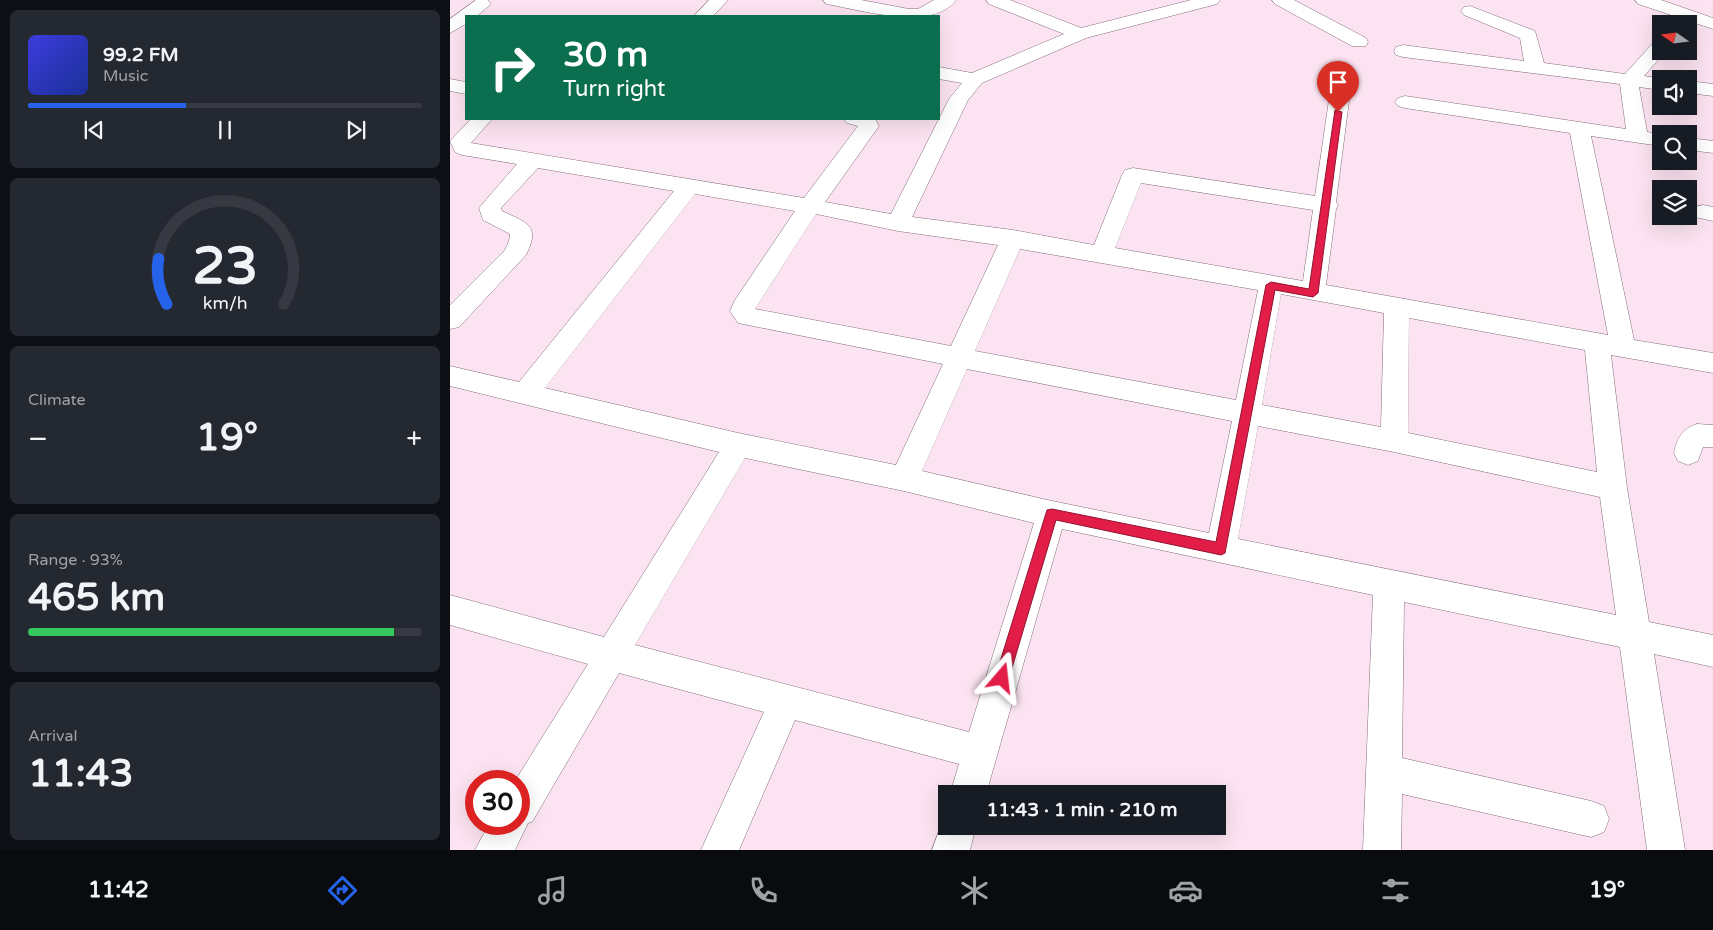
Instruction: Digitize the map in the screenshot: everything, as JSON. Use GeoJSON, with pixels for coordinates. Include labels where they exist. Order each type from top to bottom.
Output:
{"type":"FeatureCollection","features":[{"type":"Feature","properties":{"kind":"street"},"geometry":{"type":"LineString","coordinates":[[705,15],[719,0]]}},
{"type":"Feature","properties":{"kind":"street"},"geometry":{"type":"LineString","coordinates":[[832,0],[909,14],[921,14],[933,10],[947,0]]}},
{"type":"Feature","properties":{"kind":"street"},"geometry":{"type":"LineString","coordinates":[[995,0],[1080,34]]}},
{"type":"Feature","properties":{"kind":"street"},"geometry":{"type":"LineString","coordinates":[[898,223],[959,99],[975,80],[992,70],[1080,34],[1206,0]]}},
{"type":"Feature","properties":{"kind":"street"},"geometry":{"type":"LineString","coordinates":[[1281,0],[1359,42]]}},
{"type":"Feature","properties":{"kind":"street"},"geometry":{"type":"LineString","coordinates":[[1644,0],[1676,15]]}},
{"type":"Feature","properties":{"kind":"street"},"geometry":{"type":"LineString","coordinates":[[467,15],[482,4]]}},
{"type":"Feature","properties":{"kind":"street"},"geometry":{"type":"LineString","coordinates":[[1470,11],[1529,35],[1535,68]]}},
{"type":"Feature","properties":{"kind":"street"},"geometry":{"type":"LineString","coordinates":[[450,28],[465,17]]}},
{"type":"Feature","properties":{"kind":"street"},"geometry":{"type":"LineString","coordinates":[[1698,22],[1713,24]]}},
{"type":"Feature","properties":{"kind":"street"},"geometry":{"type":"LineString","coordinates":[[1403,51],[1652,83]]}},
{"type":"Feature","properties":{"kind":"street"},"geometry":{"type":"LineString","coordinates":[[1638,136],[1629,85],[1652,56]]}},
{"type":"Feature","properties":{"kind":"street"},"geometry":{"type":"LineString","coordinates":[[940,73],[975,80]]}},
{"type":"Feature","properties":{"kind":"street"},"geometry":{"type":"LineString","coordinates":[[450,86],[465,88]]}},
{"type":"Feature","properties":{"kind":"street"},"geometry":{"type":"LineString","coordinates":[[1697,88],[1713,90]]}},
{"type":"Feature","properties":{"kind":"street"},"geometry":{"type":"LineString","coordinates":[[1313,293],[1327,205],[1340,93]]}},
{"type":"Feature","properties":{"kind":"street"},"geometry":{"type":"LineString","coordinates":[[1405,102],[1652,138]]}},
{"type":"Feature","properties":{"kind":"street"},"geometry":{"type":"LineString","coordinates":[[481,120],[464,135],[460,142],[462,147],[469,150],[534,159],[689,187],[810,206],[898,223],[1013,238],[1713,363]]}},
{"type":"Feature","properties":{"kind":"street"},"geometry":{"type":"LineString","coordinates":[[858,120],[867,122],[869,126],[810,206],[747,300],[742,312],[747,317],[1394,441],[1613,488]]}},
{"type":"Feature","properties":{"kind":"street"},"geometry":{"type":"LineString","coordinates":[[1579,128],[1610,346],[1613,488],[1666,850]]}},
{"type":"Feature","properties":{"kind":"street"},"geometry":{"type":"LineString","coordinates":[[1697,145],[1713,147]]}},
{"type":"Feature","properties":{"kind":"street"},"geometry":{"type":"LineString","coordinates":[[450,320],[514,255],[521,241],[521,230],[498,220],[491,215],[490,208],[534,159]]}},
{"type":"Feature","properties":{"kind":"street"},"geometry":{"type":"LineString","coordinates":[[1101,255],[1133,175],[1327,205]]}},
{"type":"Feature","properties":{"kind":"street"},"geometry":{"type":"LineString","coordinates":[[526,394],[689,187]]}},
{"type":"Feature","properties":{"kind":"street"},"geometry":{"type":"LineString","coordinates":[[904,479],[1013,238]]}},
{"type":"Feature","properties":{"kind":"street"},"geometry":{"type":"LineString","coordinates":[[1221,549],[1271,285]]}},
{"type":"Feature","properties":{"kind":"street"},"geometry":{"type":"LineString","coordinates":[[1394,441],[1397,308]]}},
{"type":"Feature","properties":{"kind":"street"},"geometry":{"type":"LineString","coordinates":[[450,376],[738,445],[904,479],[1052,514],[1713,651]]}},
{"type":"Feature","properties":{"kind":"street"},"geometry":{"type":"LineString","coordinates":[[1688,453],[1690,442],[1697,435],[1713,436]]}},
{"type":"Feature","properties":{"kind":"street"},"geometry":{"type":"LineString","coordinates":[[530,791],[738,445]]}},
{"type":"Feature","properties":{"kind":"street"},"geometry":{"type":"LineString","coordinates":[[971,785],[1052,514]]}},
{"type":"Feature","properties":{"kind":"street"},"geometry":{"type":"LineString","coordinates":[[1382,850],[1389,584]]}},
{"type":"Feature","properties":{"kind":"street"},"geometry":{"type":"LineString","coordinates":[[450,610],[612,655],[980,752]]}},
{"type":"Feature","properties":{"kind":"street"},"geometry":{"type":"LineString","coordinates":[[720,850],[786,701]]}},
{"type":"Feature","properties":{"kind":"street"},"geometry":{"type":"LineString","coordinates":[[1383,772],[1591,820]]}},
{"type":"Feature","properties":{"kind":"street"},"geometry":{"type":"LineString","coordinates":[[494,850],[503,835]]}},
{"type":"Feature","properties":{"kind":"street"},"geometry":{"type":"LineString","coordinates":[[951,850],[955,835]]}},
{"type":"Feature","properties":{"kind":"route"},"geometry":{"type":"LineString","coordinates":[[1002,678],[1052,514],[1221,549],[1271,285],[1313,293],[1327,205],[1338,112]]}}]}
